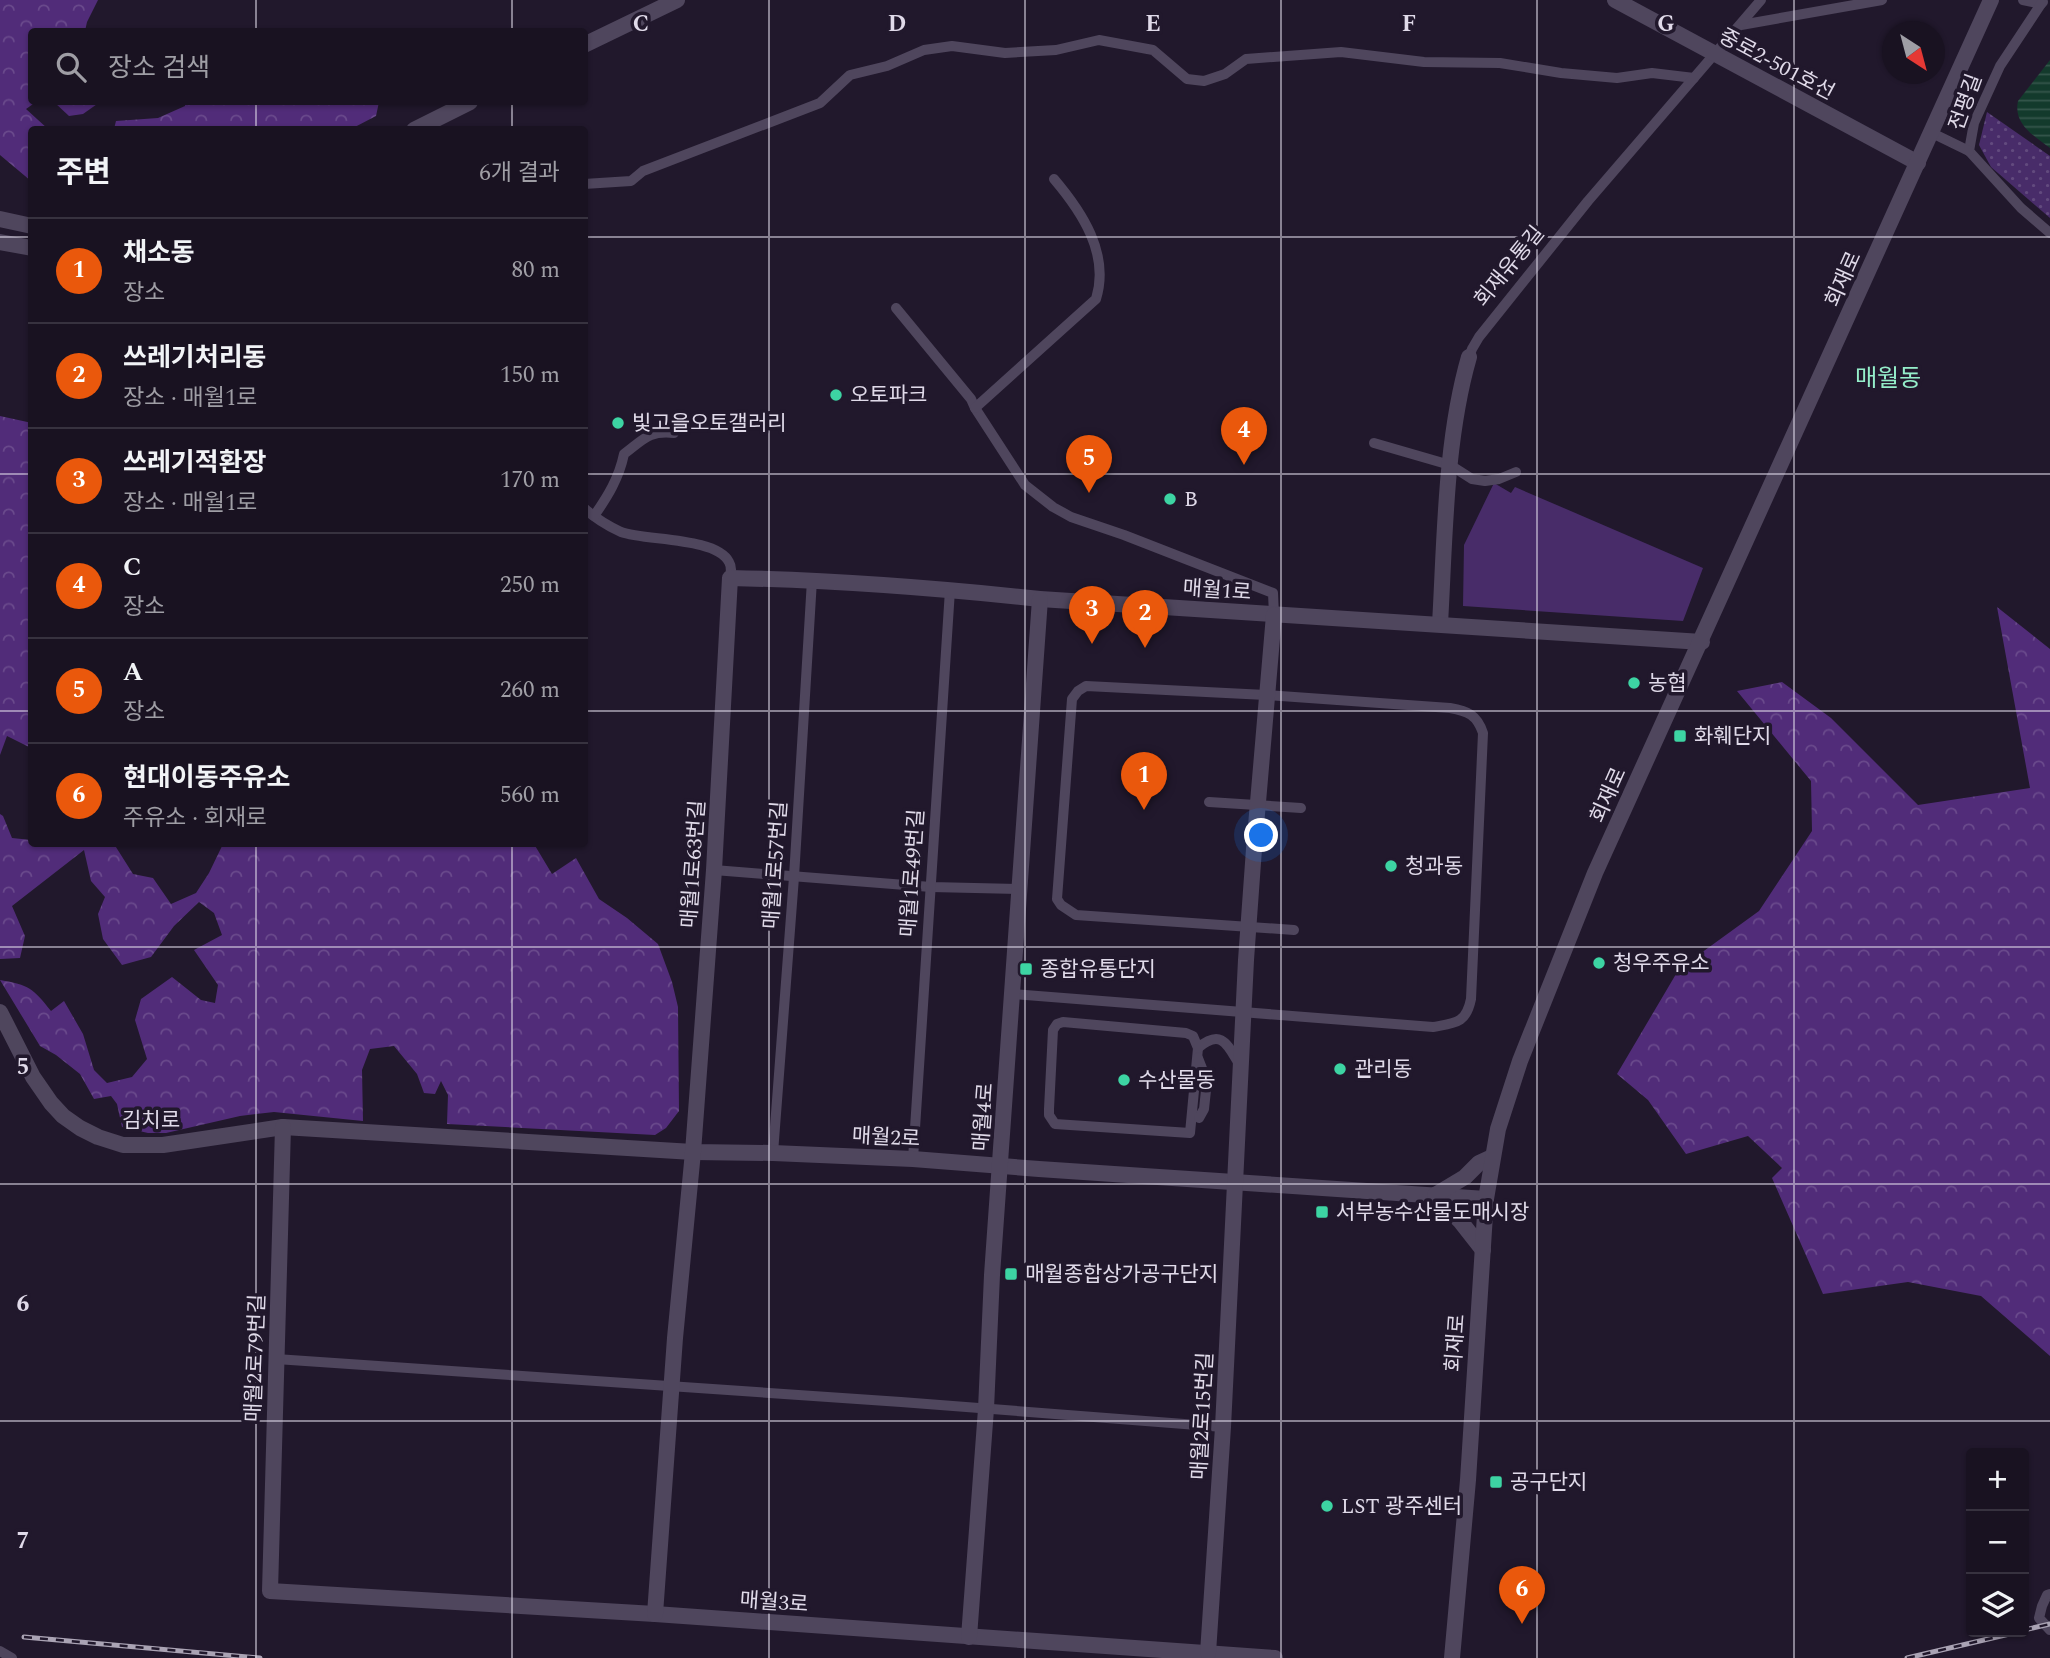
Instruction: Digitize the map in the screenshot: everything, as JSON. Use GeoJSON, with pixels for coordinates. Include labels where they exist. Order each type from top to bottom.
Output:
{"type":"FeatureCollection","features":[{"type":"Feature","properties":{"kind":"street"},"geometry":{"type":"LineString","coordinates":[[588,43],[677,0]]}},
{"type":"Feature","properties":{"kind":"street","name":"중로2-501호선"},"geometry":{"type":"LineString","coordinates":[[1615,0],[1918,163]]}},
{"type":"Feature","properties":{"kind":"street","name":"회재유통길"},"geometry":{"type":"LineString","coordinates":[[1440,624],[1450,465],[1464,377],[1472,349],[1588,201],[1761,0]]}},
{"type":"Feature","properties":{"kind":"street"},"geometry":{"type":"LineString","coordinates":[[1741,25],[1882,0]]}},
{"type":"Feature","properties":{"kind":"street","name":"회재로"},"geometry":{"type":"LineString","coordinates":[[1452,1658],[1468,1480],[1486,1199],[1492,1157],[1506,1104],[1530,1032],[1595,873],[1992,0]]}},
{"type":"Feature","properties":{"kind":"street"},"geometry":{"type":"LineString","coordinates":[[2023,0],[2043,2]]}},
{"type":"Feature","properties":{"kind":"street","name":"전평길"},"geometry":{"type":"LineString","coordinates":[[2043,2],[2000,66],[1974,123],[1969,151],[2021,208],[2050,233]]}},
{"type":"Feature","properties":{"kind":"street"},"geometry":{"type":"LineString","coordinates":[[588,184],[631,181],[643,171],[820,103],[850,75],[887,66],[924,50],[952,46],[1005,52],[1056,50],[1099,40],[1153,50],[1188,79],[1203,81],[1225,74],[1246,59],[1341,52],[1424,62],[1500,63],[1561,73],[1617,78],[1652,73],[1695,78]]}},
{"type":"Feature","properties":{"kind":"street"},"geometry":{"type":"LineString","coordinates":[[422,126],[464,105]]}},
{"type":"Feature","properties":{"kind":"street"},"geometry":{"type":"LineString","coordinates":[[1932,133],[1969,151]]}},
{"type":"Feature","properties":{"kind":"street"},"geometry":{"type":"LineString","coordinates":[[975,408],[1096,299],[1100,286],[1100,271],[1093,237],[1083,217],[1054,179]]}},
{"type":"Feature","properties":{"kind":"street"},"geometry":{"type":"LineString","coordinates":[[0,219],[28,225]]}},
{"type":"Feature","properties":{"kind":"street"},"geometry":{"type":"LineString","coordinates":[[0,242],[28,247]]}},
{"type":"Feature","properties":{"kind":"street"},"geometry":{"type":"LineString","coordinates":[[896,308],[971,399],[1025,485],[1071,517],[1273,593],[1274,615]]}},
{"type":"Feature","properties":{"kind":"street"},"geometry":{"type":"LineString","coordinates":[[594,516],[620,473],[624,454],[650,434],[659,431],[674,433]]}},
{"type":"Feature","properties":{"kind":"street"},"geometry":{"type":"LineString","coordinates":[[1374,443],[1450,465],[1472,479],[1499,479],[1516,472]]}},
{"type":"Feature","properties":{"kind":"street"},"geometry":{"type":"LineString","coordinates":[[588,511],[622,532],[713,549],[728,560],[731,566],[730,578]]}},
{"type":"Feature","properties":{"kind":"street","name":"매월1로"},"geometry":{"type":"LineString","coordinates":[[730,578],[812,580],[1040,599],[1702,642]]}},
{"type":"Feature","properties":{"kind":"street","name":"매월1로63번길"},"geometry":{"type":"LineString","coordinates":[[655,1614],[671,1388],[715,870],[730,578]]}},
{"type":"Feature","properties":{"kind":"street","name":"매월1로57번길"},"geometry":{"type":"LineString","coordinates":[[773,1153],[794,877],[812,580]]}},
{"type":"Feature","properties":{"kind":"street","name":"매월1로49번길"},"geometry":{"type":"LineString","coordinates":[[913,1159],[950,590]]}},
{"type":"Feature","properties":{"kind":"street","name":"매월4로"},"geometry":{"type":"LineString","coordinates":[[969,1637],[1018,889],[1040,599]]}},
{"type":"Feature","properties":{"kind":"street","name":"매월2로15번길"},"geometry":{"type":"LineString","coordinates":[[1208,1653],[1223,1427],[1243,1011],[1274,615]]}},
{"type":"Feature","properties":{"kind":"street"},"geometry":{"type":"LineString","coordinates":[[1012,994],[1433,1027],[1456,1023],[1464,1018],[1469,1010],[1483,754],[1483,733],[1473,715],[1466,710],[1450,708],[1086,686],[1072,699],[1057,899],[1061,905],[1076,915],[1294,930]]}},
{"type":"Feature","properties":{"kind":"street"},"geometry":{"type":"LineString","coordinates":[[1209,802],[1301,808]]}},
{"type":"Feature","properties":{"kind":"street"},"geometry":{"type":"LineString","coordinates":[[715,870],[931,887],[1018,889]]}},
{"type":"Feature","properties":{"kind":"street"},"geometry":{"type":"LineString","coordinates":[[1063,998],[1063,1022]]}},
{"type":"Feature","properties":{"kind":"street","name":"김치로"},"geometry":{"type":"LineString","coordinates":[[0,1012],[33,1077],[51,1103],[63,1116],[98,1138],[123,1145],[163,1145],[283,1127]]}},
{"type":"Feature","properties":{"kind":"street"},"geometry":{"type":"LineString","coordinates":[[1199,1118],[1204,1109],[1208,1081],[1198,1052],[1193,1036],[1186,1033],[1063,1022],[1057,1024],[1053,1030],[1049,1115],[1055,1124],[1190,1133],[1198,1052],[1207,1041],[1214,1038],[1229,1045],[1241,1067]]}},
{"type":"Feature","properties":{"kind":"street","name":"매월2로"},"geometry":{"type":"LineString","coordinates":[[283,1127],[693,1152],[913,1159],[1486,1199]]}},
{"type":"Feature","properties":{"kind":"street","name":"매월2로79번길"},"geometry":{"type":"LineString","coordinates":[[270,1591],[283,1127]]}},
{"type":"Feature","properties":{"kind":"street"},"geometry":{"type":"LineString","coordinates":[[1483,1250],[1435,1195],[1465,1177],[1479,1163],[1492,1157]]}},
{"type":"Feature","properties":{"kind":"street"},"geometry":{"type":"LineString","coordinates":[[276,1359],[1223,1427]]}},
{"type":"Feature","properties":{"kind":"street","name":"매월3로"},"geometry":{"type":"LineString","coordinates":[[270,1591],[655,1614],[1275,1658]]}},
{"type":"Feature","properties":{"kind":"street"},"geometry":{"type":"LineString","coordinates":[[2050,1594],[2047,1595],[2039,1618],[2050,1630]]}},
{"type":"Feature","properties":{"kind":"street"},"geometry":{"type":"LineString","coordinates":[[0,1651],[12,1658]]}},
{"type":"Feature","properties":{"kind":"shaded area"},"geometry":{"type":"Polygon","coordinates":[[[2050,60],[2050,148],[2026,129],[2017,109],[2018,101],[2050,60]]]}},
{"type":"Feature","properties":{"kind":"shaded area"},"geometry":{"type":"Polygon","coordinates":[[[1987,112],[2050,156],[2050,218],[1991,167],[1979,145],[1987,112]]]}},
{"type":"Feature","properties":{"kind":"shaded area"},"geometry":{"type":"Polygon","coordinates":[[[1494,483],[1511,493],[1515,487],[1703,568],[1683,621],[1463,606],[1464,545],[1494,483]]]}},
{"type":"Feature","properties":{"kind":"green space"},"geometry":{"type":"Polygon","coordinates":[[[0,0],[98,0],[86,28],[28,28],[28,105],[32,105],[26,109],[45,126],[28,126],[28,178],[0,155],[0,0]]]}},
{"type":"Feature","properties":{"kind":"green space"},"geometry":{"type":"Polygon","coordinates":[[[57,105],[96,105],[83,114],[69,116],[57,105]]]}},
{"type":"Feature","properties":{"kind":"green space"},"geometry":{"type":"Polygon","coordinates":[[[378,105],[376,116],[357,126],[115,126],[116,121],[158,118],[185,106],[378,105]]]}},
{"type":"Feature","properties":{"kind":"green space"},"geometry":{"type":"Polygon","coordinates":[[[0,416],[28,422],[28,746],[7,736],[0,755],[0,416]]]}},
{"type":"Feature","properties":{"kind":"green space"},"geometry":{"type":"Polygon","coordinates":[[[1997,607],[2050,649],[2050,1356],[1981,1296],[1908,1282],[1823,1294],[1772,1178],[1782,1168],[1748,1136],[1686,1154],[1648,1100],[1617,1074],[1679,969],[1759,911],[1812,831],[1811,781],[1737,691],[1782,682],[1831,718],[1918,805],[2030,788],[1997,607]]]}},
{"type":"Feature","properties":{"kind":"green space"},"geometry":{"type":"Polygon","coordinates":[[[0,814],[12,838],[28,840],[28,847],[116,847],[133,874],[153,878],[171,904],[196,893],[222,847],[536,847],[552,874],[576,858],[599,899],[658,944],[678,1007],[679,1111],[666,1128],[655,1135],[447,1124],[448,1095],[441,1081],[435,1094],[424,1093],[417,1074],[394,1046],[370,1049],[362,1070],[363,1121],[274,1112],[240,1116],[166,1133],[148,1133],[122,1127],[117,1104],[111,1096],[94,1099],[80,1074],[40,1046],[0,980],[30,989],[51,1011],[64,1001],[83,1034],[94,1070],[107,1083],[132,1077],[147,1059],[135,1020],[141,999],[172,977],[201,1000],[215,1003],[218,985],[194,950],[222,935],[214,913],[199,902],[174,926],[151,957],[122,965],[103,939],[98,914],[105,897],[91,881],[84,850],[12,906],[25,936],[20,958],[0,959],[0,814]]]}},
{"type":"Feature","properties":{"kind":"railway"},"geometry":{"type":"LineString","coordinates":[[2029,1629],[2050,1624]]}},
{"type":"Feature","properties":{"kind":"railway"},"geometry":{"type":"LineString","coordinates":[[24,1637],[260,1658]]}},
{"type":"Feature","properties":{"kind":"railway"},"geometry":{"type":"LineString","coordinates":[[1907,1658],[1997,1637]]}},
{"type":"Feature","properties":{"kind":"place","name":"오토파크"},"geometry":{"type":"Point","coordinates":[836,395]}},
{"type":"Feature","properties":{"kind":"place","name":"빛고을오토갤러리"},"geometry":{"type":"Point","coordinates":[618,423]}},
{"type":"Feature","properties":{"kind":"place","name":"C"},"geometry":{"type":"Point","coordinates":[1244,465]}},
{"type":"Feature","properties":{"kind":"place","name":"A"},"geometry":{"type":"Point","coordinates":[1089,493]}},
{"type":"Feature","properties":{"kind":"place","name":"B"},"geometry":{"type":"Point","coordinates":[1170,499]}},
{"type":"Feature","properties":{"kind":"place","name":"쓰레기적환장"},"geometry":{"type":"Point","coordinates":[1092,644]}},
{"type":"Feature","properties":{"kind":"place","name":"쓰레기처리동"},"geometry":{"type":"Point","coordinates":[1145,648]}},
{"type":"Feature","properties":{"kind":"place","name":"농협"},"geometry":{"type":"Point","coordinates":[1634,683]}},
{"type":"Feature","properties":{"kind":"place","name":"화훼단지"},"geometry":{"type":"Point","coordinates":[1680,736]}},
{"type":"Feature","properties":{"kind":"place","name":"채소동"},"geometry":{"type":"Point","coordinates":[1144,810]}},
{"type":"Feature","properties":{"kind":"place","name":"청과동"},"geometry":{"type":"Point","coordinates":[1391,866]}},
{"type":"Feature","properties":{"kind":"place","name":"청우주유소"},"geometry":{"type":"Point","coordinates":[1599,963]}},
{"type":"Feature","properties":{"kind":"place","name":"종합유통단지"},"geometry":{"type":"Point","coordinates":[1026,969]}},
{"type":"Feature","properties":{"kind":"place","name":"관리동"},"geometry":{"type":"Point","coordinates":[1340,1069]}},
{"type":"Feature","properties":{"kind":"place","name":"수산물동"},"geometry":{"type":"Point","coordinates":[1124,1080]}},
{"type":"Feature","properties":{"kind":"place","name":"서부농수산물도매시장"},"geometry":{"type":"Point","coordinates":[1322,1212]}},
{"type":"Feature","properties":{"kind":"place","name":"매월종합상가공구단지"},"geometry":{"type":"Point","coordinates":[1011,1274]}},
{"type":"Feature","properties":{"kind":"place","name":"공구단지"},"geometry":{"type":"Point","coordinates":[1496,1482]}},
{"type":"Feature","properties":{"kind":"place","name":"LST 광주센터"},"geometry":{"type":"Point","coordinates":[1327,1506]}},
{"type":"Feature","properties":{"kind":"place","name":"현대이동주유소"},"geometry":{"type":"Point","coordinates":[1522,1624]}},
{"type":"Feature","properties":{"kind":"district","name":"매월동"},"geometry":{"type":"Point","coordinates":[1888,378]}}]}
